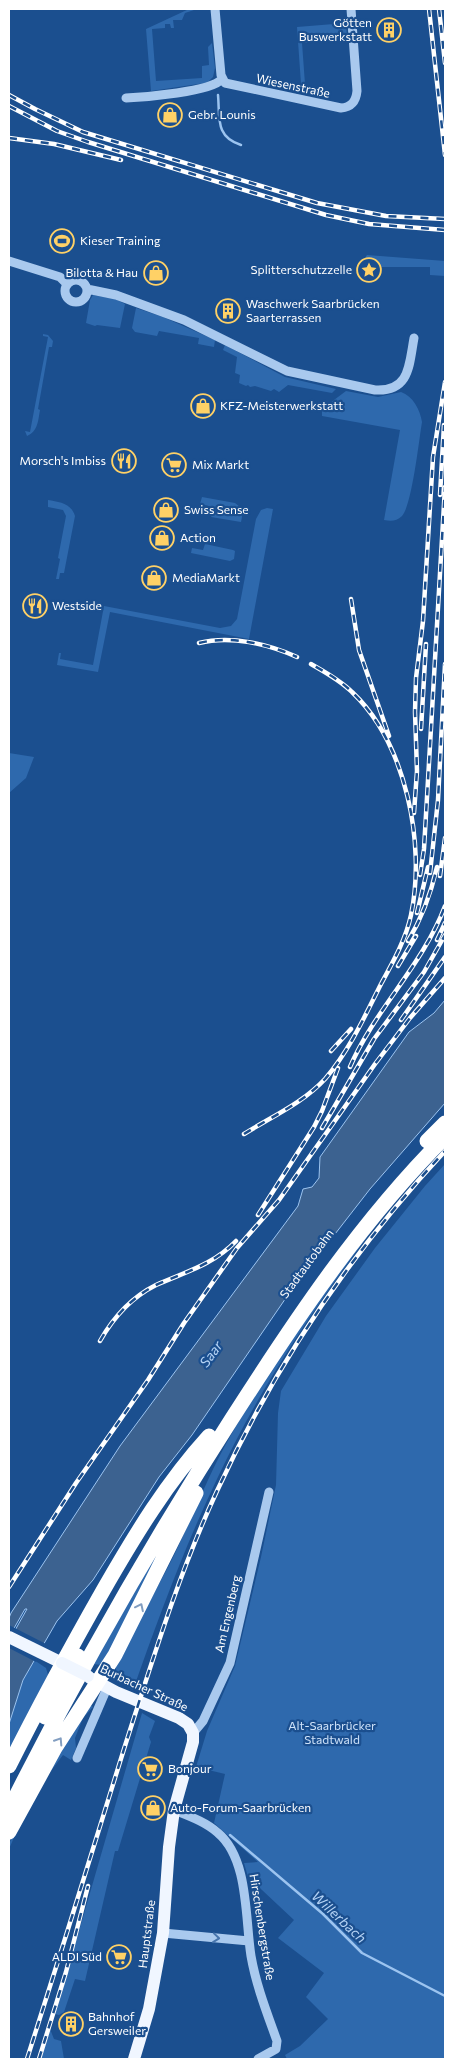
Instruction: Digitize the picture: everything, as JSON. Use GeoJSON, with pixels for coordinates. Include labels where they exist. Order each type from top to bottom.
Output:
{"type":"FeatureCollection","features":[{"type":"Feature","properties":{"kind":"highway","name":"Stadtautobahn"},"geometry":{"type":"LineString","coordinates":[[213,1439],[289,1314],[322,1267],[391,1180],[445,1123]]}},
{"type":"Feature","properties":{"kind":"highway","name":"Stadtautobahn"},"geometry":{"type":"LineString","coordinates":[[213,1439],[329,1273],[399,1186],[445,1136]]}},
{"type":"Feature","properties":{"kind":"highway"},"geometry":{"type":"LineString","coordinates":[[9,1766],[62,1663],[126,1551],[188,1459],[213,1439]]}},
{"type":"Feature","properties":{"kind":"highway"},"geometry":{"type":"LineString","coordinates":[[9,1832],[34,1783],[55,1748],[115,1656],[200,1484],[213,1439]]}},
{"type":"Feature","properties":{"kind":"highway"},"geometry":{"type":"LineString","coordinates":[[9,1788],[104,1609],[213,1439]]}},
{"type":"Feature","properties":{"kind":"highway"},"geometry":{"type":"LineString","coordinates":[[9,1810],[71,1690],[213,1439]]}},
{"type":"Feature","properties":{"kind":"main road","name":"Burbacher Straße"},"geometry":{"type":"LineString","coordinates":[[9,1636],[98,1682],[179,1718],[188,1724],[192,1733]]}},
{"type":"Feature","properties":{"kind":"main road"},"geometry":{"type":"LineString","coordinates":[[174,1810],[191,1752],[192,1733]]}},
{"type":"Feature","properties":{"kind":"main road","name":"Hauptstraße"},"geometry":{"type":"LineString","coordinates":[[134,2059],[149,2009],[163,1933],[169,1847],[174,1810]]}},
{"type":"Feature","properties":{"kind":"street"},"geometry":{"type":"LineString","coordinates":[[126,98],[204,88],[219,83],[222,79],[216,9]]}},
{"type":"Feature","properties":{"kind":"street","name":"Wiesenstraße"},"geometry":{"type":"LineString","coordinates":[[222,79],[229,85],[336,108],[346,108],[352,105],[357,91],[351,9]]}},
{"type":"Feature","properties":{"kind":"street"},"geometry":{"type":"LineString","coordinates":[[9,261],[52,274],[63,279],[67,284]]}},
{"type":"Feature","properties":{"kind":"street"},"geometry":{"type":"LineString","coordinates":[[78,280],[87,289],[86,298],[76,303],[68,300],[64,292],[67,284],[78,280]]}},
{"type":"Feature","properties":{"kind":"street"},"geometry":{"type":"LineString","coordinates":[[87,289],[116,295],[184,320],[287,371],[375,390],[389,390],[399,386],[409,364],[414,338]]}},
{"type":"Feature","properties":{"kind":"street","name":"Am Engenberg"},"geometry":{"type":"LineString","coordinates":[[192,1733],[203,1721],[230,1663],[269,1492]]}},
{"type":"Feature","properties":{"kind":"street"},"geometry":{"type":"LineString","coordinates":[[77,1758],[98,1682]]}},
{"type":"Feature","properties":{"kind":"street","name":"Hirschenbergstraße"},"geometry":{"type":"LineString","coordinates":[[174,1810],[218,1832],[232,1851],[242,1878],[254,1972],[277,2041],[276,2049],[258,2059]]}},
{"type":"Feature","properties":{"kind":"street"},"geometry":{"type":"LineString","coordinates":[[163,1933],[249,1941]]}},
{"type":"Feature","properties":{"kind":"green space"},"geometry":{"type":"Polygon","coordinates":[[[189,9],[197,9],[185,13],[182,20],[173,20],[174,28],[171,28],[170,24],[165,24],[165,28],[152,29],[156,81],[202,78],[202,66],[209,65],[208,47],[212,43],[215,68],[213,77],[205,83],[151,91],[146,29],[189,9]]]}},
{"type":"Feature","properties":{"kind":"green space"},"geometry":{"type":"Polygon","coordinates":[[[346,23],[347,39],[302,43],[305,84],[301,84],[297,27],[346,23]]]}},
{"type":"Feature","properties":{"kind":"green space"},"geometry":{"type":"Polygon","coordinates":[[[367,255],[445,261],[445,276],[430,275],[430,267],[378,267],[365,258],[367,255]]]}},
{"type":"Feature","properties":{"kind":"green space"},"geometry":{"type":"Polygon","coordinates":[[[93,295],[115,299],[125,304],[120,328],[95,326],[86,323],[90,300],[93,295]]]}},
{"type":"Feature","properties":{"kind":"green space"},"geometry":{"type":"Polygon","coordinates":[[[136,308],[163,317],[215,340],[214,347],[198,344],[199,338],[159,331],[157,336],[135,332],[132,328],[136,308]]]}},
{"type":"Feature","properties":{"kind":"green space"},"geometry":{"type":"Polygon","coordinates":[[[43,334],[48,335],[53,341],[52,347],[49,347],[38,409],[40,410],[38,422],[31,434],[27,436],[25,431],[30,432],[48,337],[43,336],[43,334]]]}},
{"type":"Feature","properties":{"kind":"green space"},"geometry":{"type":"Polygon","coordinates":[[[225,345],[285,377],[336,389],[332,393],[288,385],[279,392],[274,389],[271,391],[255,386],[246,386],[239,383],[240,375],[235,373],[237,357],[223,350],[225,345]]]}},
{"type":"Feature","properties":{"kind":"green space"},"geometry":{"type":"Polygon","coordinates":[[[346,391],[378,397],[401,392],[412,400],[420,413],[422,422],[412,486],[406,510],[398,519],[384,520],[400,430],[322,416],[322,409],[346,391]]]}},
{"type":"Feature","properties":{"kind":"green space"},"geometry":{"type":"Polygon","coordinates":[[[202,497],[235,503],[242,511],[241,522],[211,517],[213,507],[200,504],[202,497]]]}},
{"type":"Feature","properties":{"kind":"green space"},"geometry":{"type":"Polygon","coordinates":[[[48,500],[68,506],[75,516],[64,573],[60,573],[59,579],[56,579],[60,559],[58,558],[66,516],[63,510],[48,507],[48,500]]]}},
{"type":"Feature","properties":{"kind":"green space"},"geometry":{"type":"Polygon","coordinates":[[[273,509],[249,639],[110,612],[98,672],[57,665],[59,653],[61,653],[60,659],[93,665],[104,606],[220,628],[231,626],[237,619],[256,519],[261,510],[273,509]]]}},
{"type":"Feature","properties":{"kind":"green space"},"geometry":{"type":"Polygon","coordinates":[[[205,544],[235,551],[234,559],[230,561],[191,553],[192,548],[203,550],[205,544]]]}},
{"type":"Feature","properties":{"kind":"green space"},"geometry":{"type":"Polygon","coordinates":[[[9,753],[34,757],[26,778],[9,793],[9,753]]]}},
{"type":"Feature","properties":{"kind":"green space","name":"Alt-Saarbrücker Stadtwald"},"geometry":{"type":"Polygon","coordinates":[[[445,1164],[445,2059],[287,2059],[285,2055],[300,2046],[328,2019],[306,1997],[324,1973],[278,1938],[294,1920],[248,1877],[244,1863],[258,1862],[214,1823],[225,1774],[196,1767],[207,1731],[235,1666],[261,1557],[276,1485],[278,1413],[281,1391],[326,1316],[375,1248],[445,1164]]]}},
{"type":"Feature","properties":{"kind":"green space"},"geometry":{"type":"Polygon","coordinates":[[[371,1232],[287,1352],[233,1446],[183,1557],[133,1690],[120,1680],[116,1666],[167,1569],[222,1451],[246,1408],[296,1330],[332,1280],[371,1232]]]}},
{"type":"Feature","properties":{"kind":"green space"},"geometry":{"type":"Polygon","coordinates":[[[175,1523],[102,1665],[92,1664],[175,1523]]]}},
{"type":"Feature","properties":{"kind":"green space"},"geometry":{"type":"Polygon","coordinates":[[[34,1660],[46,1668],[48,1675],[9,1753],[9,1724],[23,1680],[34,1660]]]}},
{"type":"Feature","properties":{"kind":"green space"},"geometry":{"type":"Polygon","coordinates":[[[89,1704],[93,1707],[83,1718],[75,1738],[76,1748],[71,1760],[63,1755],[32,1796],[9,1849],[9,1844],[33,1791],[89,1704]]]}},
{"type":"Feature","properties":{"kind":"green space"},"geometry":{"type":"Polygon","coordinates":[[[142,1713],[155,1721],[149,1737],[151,1742],[118,1851],[115,1851],[85,1981],[75,1979],[64,2012],[59,2015],[55,2014],[142,1713]]]}},
{"type":"Feature","properties":{"kind":"green space"},"geometry":{"type":"Polygon","coordinates":[[[50,2029],[54,2039],[61,2041],[64,2059],[40,2059],[50,2029]]]}},
{"type":"Feature","properties":{"kind":"water","name":"Saar"},"geometry":{"type":"Polygon","coordinates":[[[445,1000],[445,1103],[370,1189],[290,1292],[192,1435],[159,1477],[93,1580],[57,1621],[23,1680],[9,1724],[9,1641],[27,1609],[25,1609],[9,1637],[9,1618],[11,1613],[120,1446],[298,1206],[303,1189],[312,1187],[319,1178],[320,1157],[409,1032],[434,1013],[445,1000]]]}},
{"type":"Feature","properties":{"kind":"pier"},"geometry":{"type":"Polygon","coordinates":[[[9,1625],[46,1644],[36,1662],[9,1648],[9,1625]]]}},
{"type":"Feature","properties":{"kind":"waterway"},"geometry":{"type":"LineString","coordinates":[[218,95],[220,126],[227,137],[241,145]]}},
{"type":"Feature","properties":{"kind":"waterway","name":"Willerbach"},"geometry":{"type":"LineString","coordinates":[[230,1835],[323,1914],[362,1953],[445,1996]]}},
{"type":"Feature","properties":{"kind":"railway"},"geometry":{"type":"LineString","coordinates":[[429,9],[445,155]]}},
{"type":"Feature","properties":{"kind":"railway"},"geometry":{"type":"LineString","coordinates":[[439,9],[445,63]]}},
{"type":"Feature","properties":{"kind":"railway"},"geometry":{"type":"LineString","coordinates":[[9,95],[83,132],[317,203],[386,216],[445,219]]}},
{"type":"Feature","properties":{"kind":"railway"},"geometry":{"type":"LineString","coordinates":[[9,106],[57,131],[88,142],[326,215],[369,224],[445,230]]}},
{"type":"Feature","properties":{"kind":"railway"},"geometry":{"type":"LineString","coordinates":[[9,138],[54,144],[121,160]]}},
{"type":"Feature","properties":{"kind":"railway"},"geometry":{"type":"LineString","coordinates":[[414,813],[417,771],[416,678],[423,621],[433,457],[445,382]]}},
{"type":"Feature","properties":{"kind":"railway"},"geometry":{"type":"LineString","coordinates":[[440,495],[444,425]]}},
{"type":"Feature","properties":{"kind":"railway"},"geometry":{"type":"LineString","coordinates":[[420,875],[424,849],[445,487]]}},
{"type":"Feature","properties":{"kind":"railway"},"geometry":{"type":"LineString","coordinates":[[351,599],[359,650],[389,736]]}},
{"type":"Feature","properties":{"kind":"railway"},"geometry":{"type":"LineString","coordinates":[[199,643],[236,640],[274,648],[297,657]]}},
{"type":"Feature","properties":{"kind":"railway"},"geometry":{"type":"LineString","coordinates":[[421,729],[426,644]]}},
{"type":"Feature","properties":{"kind":"railway"},"geometry":{"type":"LineString","coordinates":[[244,1134],[286,1109],[316,1088],[342,1057],[363,1021],[402,942],[409,924],[415,887],[416,857],[407,796],[398,766],[386,738],[371,713],[352,692],[311,664]]}},
{"type":"Feature","properties":{"kind":"railway"},"geometry":{"type":"LineString","coordinates":[[430,873],[438,800],[445,664]]}},
{"type":"Feature","properties":{"kind":"railway"},"geometry":{"type":"LineString","coordinates":[[440,876],[445,838]]}},
{"type":"Feature","properties":{"kind":"railway"},"geometry":{"type":"LineString","coordinates":[[417,913],[428,867]]}},
{"type":"Feature","properties":{"kind":"railway"},"geometry":{"type":"LineString","coordinates":[[408,941],[426,905],[437,867]]}},
{"type":"Feature","properties":{"kind":"railway"},"geometry":{"type":"LineString","coordinates":[[350,1067],[372,1026],[424,948],[445,906]]}},
{"type":"Feature","properties":{"kind":"railway"},"geometry":{"type":"LineString","coordinates":[[437,940],[445,923]]}},
{"type":"Feature","properties":{"kind":"railway"},"geometry":{"type":"LineString","coordinates":[[322,1128],[374,1039],[424,972],[445,935]]}},
{"type":"Feature","properties":{"kind":"railway"},"geometry":{"type":"LineString","coordinates":[[398,966],[416,936]]}},
{"type":"Feature","properties":{"kind":"railway"},"geometry":{"type":"LineString","coordinates":[[401,1020],[445,957]]}},
{"type":"Feature","properties":{"kind":"railway"},"geometry":{"type":"LineString","coordinates":[[9,1587],[76,1483],[237,1248],[279,1200],[375,1064],[410,1018],[445,978]]}},
{"type":"Feature","properties":{"kind":"railway"},"geometry":{"type":"LineString","coordinates":[[331,1051],[351,1029]]}},
{"type":"Feature","properties":{"kind":"railway"},"geometry":{"type":"LineString","coordinates":[[258,1215],[314,1127],[338,1068]]}},
{"type":"Feature","properties":{"kind":"railway"},"geometry":{"type":"LineString","coordinates":[[27,2059],[155,1651],[190,1555],[217,1491],[239,1445],[264,1400],[318,1312],[378,1229],[445,1151]]}},
{"type":"Feature","properties":{"kind":"railway"},"geometry":{"type":"LineString","coordinates":[[100,1341],[117,1316],[147,1290],[208,1262],[236,1241]]}},
{"type":"Feature","properties":{"kind":"railway"},"geometry":{"type":"LineString","coordinates":[[39,2059],[66,1972],[88,1886]]}},
{"type":"Feature","properties":{"kind":"place","name":"Götten Buswerkstatt"},"geometry":{"type":"Point","coordinates":[389,30]}},
{"type":"Feature","properties":{"kind":"place","name":"Gebr. Lounis"},"geometry":{"type":"Point","coordinates":[170,115]}},
{"type":"Feature","properties":{"kind":"place","name":"Kieser Training"},"geometry":{"type":"Point","coordinates":[62,241]}},
{"type":"Feature","properties":{"kind":"place","name":"Splitterschutzzelle"},"geometry":{"type":"Point","coordinates":[369,270]}},
{"type":"Feature","properties":{"kind":"place","name":"Bilotta & Hau"},"geometry":{"type":"Point","coordinates":[156,273]}},
{"type":"Feature","properties":{"kind":"place","name":"Waschwerk Saarbrücken Saarterrassen"},"geometry":{"type":"Point","coordinates":[228,311]}},
{"type":"Feature","properties":{"kind":"place","name":"KFZ-Meisterwerkstatt"},"geometry":{"type":"Point","coordinates":[203,406]}},
{"type":"Feature","properties":{"kind":"place","name":"Morsch's Imbiss"},"geometry":{"type":"Point","coordinates":[124,461]}},
{"type":"Feature","properties":{"kind":"place","name":"Mix Markt"},"geometry":{"type":"Point","coordinates":[174,465]}},
{"type":"Feature","properties":{"kind":"place","name":"Swiss Sense"},"geometry":{"type":"Point","coordinates":[166,510]}},
{"type":"Feature","properties":{"kind":"place","name":"Action"},"geometry":{"type":"Point","coordinates":[162,538]}},
{"type":"Feature","properties":{"kind":"place","name":"MediaMarkt"},"geometry":{"type":"Point","coordinates":[154,578]}},
{"type":"Feature","properties":{"kind":"place","name":"Westside"},"geometry":{"type":"Point","coordinates":[35,606]}},
{"type":"Feature","properties":{"kind":"place","name":"Bonjour"},"geometry":{"type":"Point","coordinates":[150,1769]}},
{"type":"Feature","properties":{"kind":"place","name":"Auto-Forum-Saarbrücken"},"geometry":{"type":"Point","coordinates":[153,1808]}},
{"type":"Feature","properties":{"kind":"place","name":"ALDI Süd"},"geometry":{"type":"Point","coordinates":[119,1957]}},
{"type":"Feature","properties":{"kind":"place","name":"Bahnhof Gersweiler"},"geometry":{"type":"Point","coordinates":[71,2024]}}]}
